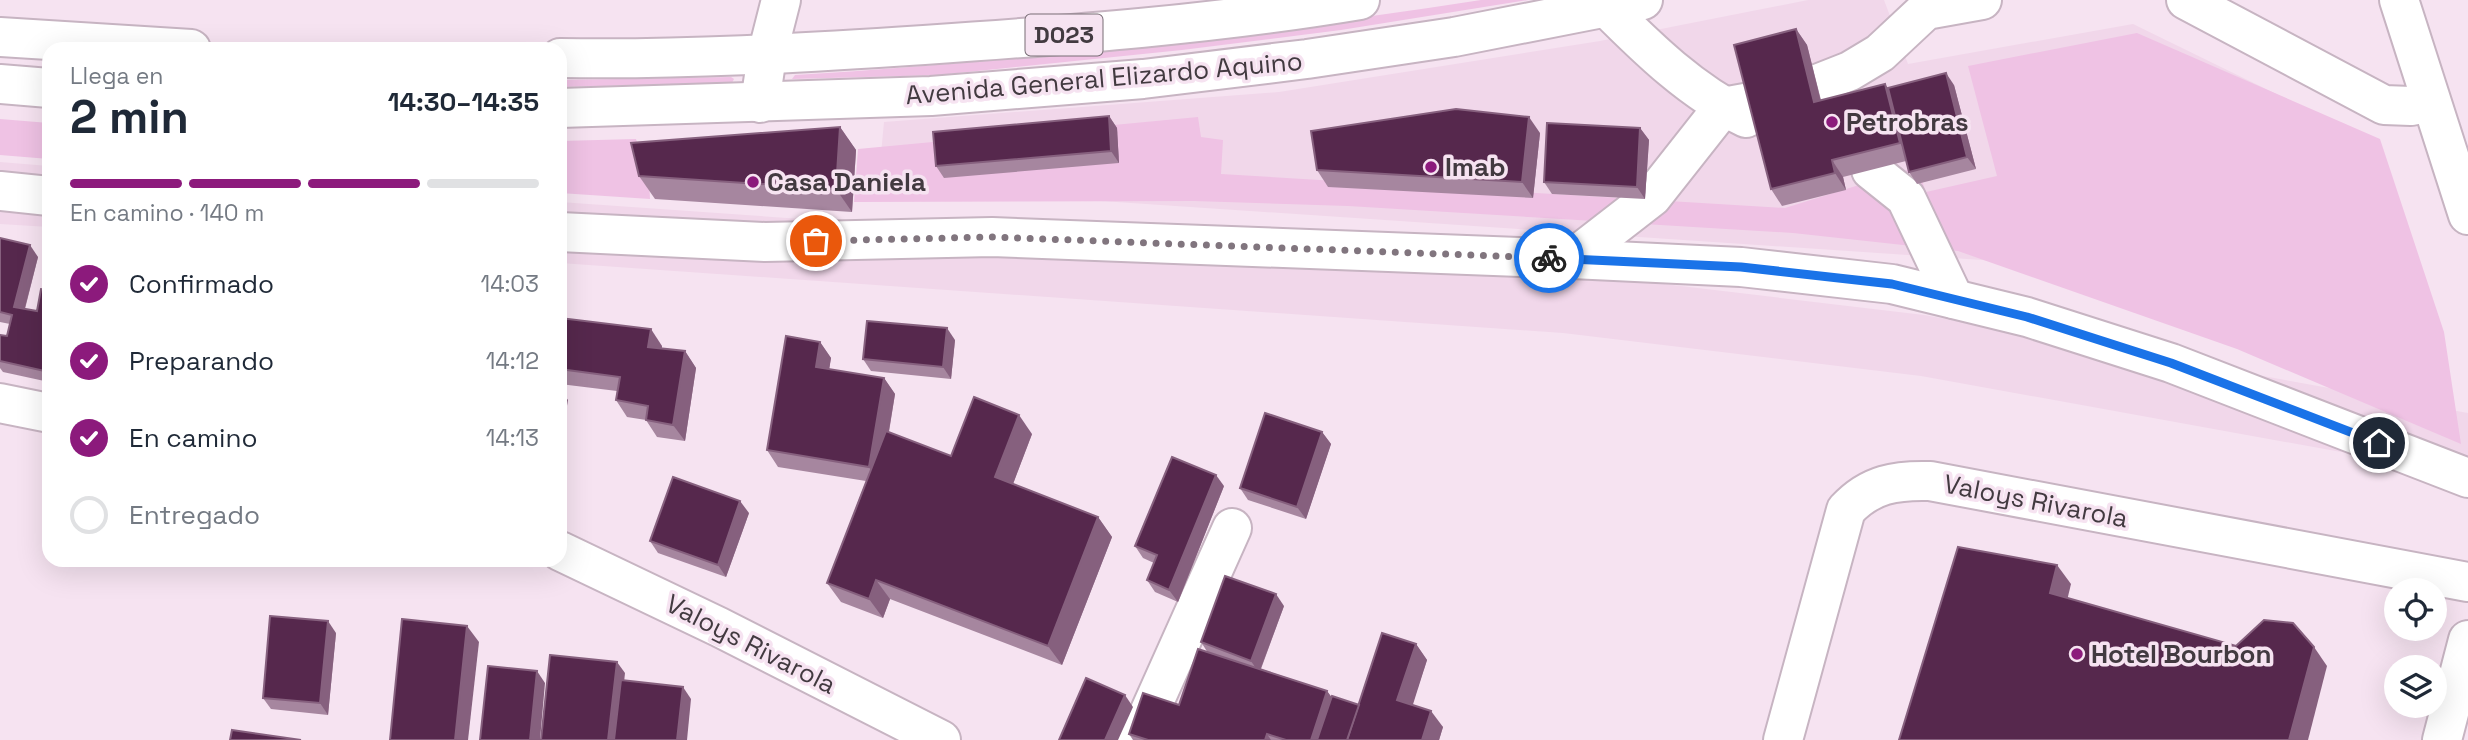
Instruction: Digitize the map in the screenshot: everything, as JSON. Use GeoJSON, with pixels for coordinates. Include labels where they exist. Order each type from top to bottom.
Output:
{"type":"FeatureCollection","features":[{"type":"Feature","properties":{"kind":"main road"},"geometry":{"type":"LineString","coordinates":[[760,103],[767,55],[780,0]]}},
{"type":"Feature","properties":{"kind":"main road","name":"Avenida General Elizardo Aquino"},"geometry":{"type":"LineString","coordinates":[[567,58],[767,55],[1137,29],[1360,0]]}},
{"type":"Feature","properties":{"kind":"main road","name":"Avenida General Elizardo Aquino"},"geometry":{"type":"LineString","coordinates":[[567,108],[931,96],[1156,78],[1414,43],[1643,0]]}},
{"type":"Feature","properties":{"kind":"main road"},"geometry":{"type":"LineString","coordinates":[[1817,84],[1850,71],[1880,53],[1923,5],[1982,0]]}},
{"type":"Feature","properties":{"kind":"main road"},"geometry":{"type":"LineString","coordinates":[[2186,0],[2384,105],[2411,106],[2431,102]]}},
{"type":"Feature","properties":{"kind":"main road"},"geometry":{"type":"LineString","coordinates":[[2399,1],[2468,215]]}},
{"type":"Feature","properties":{"kind":"main road"},"geometry":{"type":"LineString","coordinates":[[1572,259],[1652,197],[1747,111],[1653,54],[1606,7]]}},
{"type":"Feature","properties":{"kind":"main road"},"geometry":{"type":"LineString","coordinates":[[0,37],[80,42]]}},
{"type":"Feature","properties":{"kind":"main road"},"geometry":{"type":"LineString","coordinates":[[0,84],[42,87]]}},
{"type":"Feature","properties":{"kind":"main road"},"geometry":{"type":"LineString","coordinates":[[1871,170],[1906,198],[1954,299]]}},
{"type":"Feature","properties":{"kind":"main road"},"geometry":{"type":"LineString","coordinates":[[0,191],[42,195]]}},
{"type":"Feature","properties":{"kind":"main road"},"geometry":{"type":"LineString","coordinates":[[567,232],[765,242],[992,237],[1572,259],[1741,267],[1892,284],[2027,317],[2171,363],[2468,478]]}},
{"type":"Feature","properties":{"kind":"main road"},"geometry":{"type":"LineString","coordinates":[[0,403],[42,412]]}},
{"type":"Feature","properties":{"kind":"main road","name":"Valoys Rivarola"},"geometry":{"type":"LineString","coordinates":[[1783,740],[1846,510],[1859,496],[1874,487],[1902,481],[1930,481],[2468,582]]}},
{"type":"Feature","properties":{"kind":"main road"},"geometry":{"type":"LineString","coordinates":[[1137,740],[1232,528]]}},
{"type":"Feature","properties":{"kind":"main road","name":"Valoys Rivarola"},"geometry":{"type":"LineString","coordinates":[[567,554],[719,627],[941,740]]}},
{"type":"Feature","properties":{"kind":"main road"},"geometry":{"type":"LineString","coordinates":[[2442,740],[2468,640]]}},
{"type":"Feature","properties":{"kind":"shaded area"},"geometry":{"type":"Polygon","coordinates":[[[1481,0],[1528,0],[1341,30],[1182,50],[939,75],[792,79],[795,75],[1139,45],[1310,25],[1481,0]]]}},
{"type":"Feature","properties":{"kind":"shaded area"},"geometry":{"type":"Polygon","coordinates":[[[1808,0],[1884,0],[1908,64],[2133,24],[2354,132],[2415,289],[878,186],[884,122],[1279,92],[1600,41],[1808,0]]]}},
{"type":"Feature","properties":{"kind":"shaded area"},"geometry":{"type":"Polygon","coordinates":[[[2137,33],[2380,139],[2444,332],[2461,444],[2237,349],[1958,251],[1793,233],[1348,206],[1194,201],[854,202],[858,149],[1198,117],[1201,137],[1223,140],[1221,174],[1785,208],[1917,167],[1926,192],[1997,176],[1968,66],[2137,33]]]}},
{"type":"Feature","properties":{"kind":"shaded area"},"geometry":{"type":"Polygon","coordinates":[[[734,79],[732,83],[567,87],[567,80],[734,79]]]}},
{"type":"Feature","properties":{"kind":"shaded area"},"geometry":{"type":"Polygon","coordinates":[[[0,119],[42,122],[42,158],[0,155],[0,119]]]}},
{"type":"Feature","properties":{"kind":"shaded area"},"geometry":{"type":"Polygon","coordinates":[[[636,139],[649,179],[650,199],[567,193],[567,141],[636,139]]]}},
{"type":"Feature","properties":{"kind":"shaded area"},"geometry":{"type":"Polygon","coordinates":[[[0,162],[42,165],[42,227],[0,224],[0,162]]]}},
{"type":"Feature","properties":{"kind":"shaded area"},"geometry":{"type":"Polygon","coordinates":[[[567,202],[1571,273],[1924,315],[2468,413],[2468,475],[1921,376],[1563,333],[567,263],[567,202]]]}},
{"type":"Feature","properties":{"kind":"building","name":"Petrobras"},"geometry":{"type":"Polygon","coordinates":[[[1796,29],[1814,102],[1885,84],[1900,143],[1832,160],[1835,173],[1771,189],[1734,45],[1796,29]]]}},
{"type":"Feature","properties":{"kind":"building"},"geometry":{"type":"Polygon","coordinates":[[[1946,73],[1967,157],[1909,172],[1888,88],[1946,73]]]}},
{"type":"Feature","properties":{"kind":"building","name":"Imab"},"geometry":{"type":"Polygon","coordinates":[[[1456,109],[1529,117],[1522,182],[1317,170],[1311,131],[1456,109]]]}},
{"type":"Feature","properties":{"kind":"building"},"geometry":{"type":"Polygon","coordinates":[[[1109,116],[1111,151],[936,166],[933,132],[1109,116]]]}},
{"type":"Feature","properties":{"kind":"building"},"geometry":{"type":"Polygon","coordinates":[[[1547,123],[1640,128],[1637,187],[1544,182],[1547,123]]]}},
{"type":"Feature","properties":{"kind":"building"},"geometry":{"type":"Polygon","coordinates":[[[840,127],[836,189],[639,176],[631,143],[840,127]]]}},
{"type":"Feature","properties":{"kind":"building"},"geometry":{"type":"Polygon","coordinates":[[[0,238],[30,245],[14,307],[37,311],[42,289],[42,370],[0,361],[0,335],[7,336],[12,315],[0,312],[0,238]]]}},
{"type":"Feature","properties":{"kind":"building"},"geometry":{"type":"Polygon","coordinates":[[[567,319],[651,329],[648,347],[685,351],[673,425],[646,420],[648,406],[616,400],[620,377],[567,370],[567,319]]]}},
{"type":"Feature","properties":{"kind":"building"},"geometry":{"type":"Polygon","coordinates":[[[867,321],[947,328],[943,367],[863,359],[867,321]]]}},
{"type":"Feature","properties":{"kind":"building"},"geometry":{"type":"Polygon","coordinates":[[[786,336],[820,342],[816,367],[884,378],[869,467],[767,450],[786,336]]]}},
{"type":"Feature","properties":{"kind":"building"},"geometry":{"type":"Polygon","coordinates":[[[974,397],[1019,415],[995,477],[1098,517],[1048,646],[876,580],[869,599],[827,583],[886,431],[951,456],[974,397]]]}},
{"type":"Feature","properties":{"kind":"building"},"geometry":{"type":"Polygon","coordinates":[[[1265,413],[1322,432],[1297,507],[1240,488],[1265,413]]]}},
{"type":"Feature","properties":{"kind":"building"},"geometry":{"type":"Polygon","coordinates":[[[1172,457],[1216,475],[1169,590],[1147,580],[1157,555],[1135,546],[1172,457]]]}},
{"type":"Feature","properties":{"kind":"building"},"geometry":{"type":"Polygon","coordinates":[[[673,477],[740,501],[718,565],[650,541],[673,477]]]}},
{"type":"Feature","properties":{"kind":"building","name":"Hotel Bourbon"},"geometry":{"type":"Polygon","coordinates":[[[1958,547],[2057,565],[2050,593],[2236,646],[2264,620],[2293,623],[2314,647],[2289,740],[1899,740],[1958,547]]]}},
{"type":"Feature","properties":{"kind":"building"},"geometry":{"type":"Polygon","coordinates":[[[1225,576],[1276,594],[1251,661],[1201,642],[1225,576]]]}},
{"type":"Feature","properties":{"kind":"building"},"geometry":{"type":"Polygon","coordinates":[[[270,616],[328,621],[320,703],[263,698],[270,616]]]}},
{"type":"Feature","properties":{"kind":"building"},"geometry":{"type":"Polygon","coordinates":[[[402,619],[467,626],[455,740],[390,740],[402,619]]]}},
{"type":"Feature","properties":{"kind":"building"},"geometry":{"type":"Polygon","coordinates":[[[1382,633],[1416,644],[1397,700],[1431,711],[1422,740],[1347,740],[1382,633]]]}},
{"type":"Feature","properties":{"kind":"building"},"geometry":{"type":"Polygon","coordinates":[[[1198,649],[1327,691],[1311,740],[1286,740],[1267,734],[1265,740],[1148,740],[1129,734],[1143,693],[1179,705],[1198,649]]]}},
{"type":"Feature","properties":{"kind":"building"},"geometry":{"type":"Polygon","coordinates":[[[550,655],[617,662],[608,740],[541,740],[550,655]]]}},
{"type":"Feature","properties":{"kind":"building"},"geometry":{"type":"Polygon","coordinates":[[[488,666],[537,671],[530,740],[480,740],[488,666]]]}},
{"type":"Feature","properties":{"kind":"building"},"geometry":{"type":"Polygon","coordinates":[[[1086,678],[1125,695],[1105,740],[1059,740],[1086,678]]]}},
{"type":"Feature","properties":{"kind":"building"},"geometry":{"type":"Polygon","coordinates":[[[621,680],[683,687],[677,740],[614,740],[621,680]]]}},
{"type":"Feature","properties":{"kind":"building"},"geometry":{"type":"Polygon","coordinates":[[[1332,696],[1359,705],[1347,740],[1317,740],[1332,696]]]}},
{"type":"Feature","properties":{"kind":"building"},"geometry":{"type":"Polygon","coordinates":[[[232,730],[301,740],[230,740],[232,730]]]}},
{"type":"Feature","properties":{"kind":"way so far"},"geometry":{"type":"LineString","coordinates":[[816,241],[992,237],[1549,258]]}},
{"type":"Feature","properties":{"kind":"place","name":"Petrobras"},"geometry":{"type":"Point","coordinates":[1832,122]}},
{"type":"Feature","properties":{"kind":"place","name":"Imab"},"geometry":{"type":"Point","coordinates":[1431,167]}},
{"type":"Feature","properties":{"kind":"place","name":"Casa Daniela"},"geometry":{"type":"Point","coordinates":[753,182]}},
{"type":"Feature","properties":{"kind":"place","name":"Hotel Bourbon"},"geometry":{"type":"Point","coordinates":[2077,654]}},
{"type":"Feature","properties":{"kind":"route"},"geometry":{"type":"LineString","coordinates":[[1549,258],[1741,267],[1892,284],[2027,317],[2171,363],[2379,443]]}}]}
